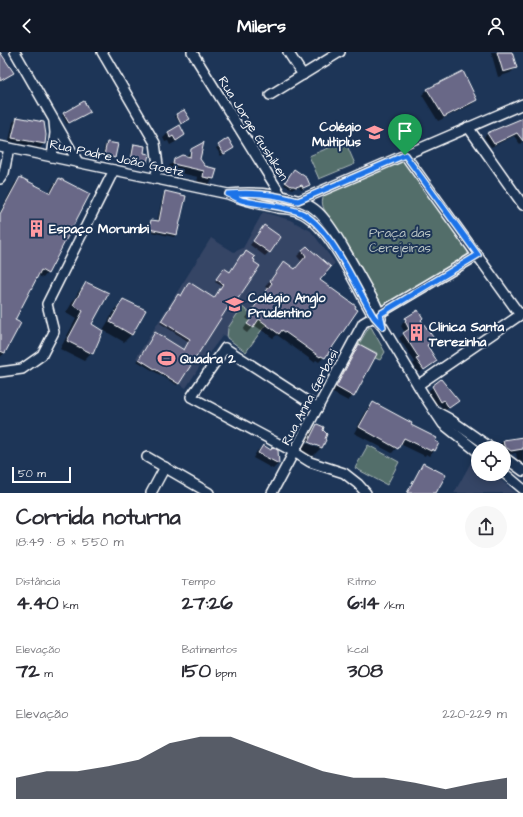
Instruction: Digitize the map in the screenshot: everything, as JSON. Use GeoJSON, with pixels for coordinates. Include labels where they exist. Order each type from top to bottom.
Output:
{"type":"FeatureCollection","features":[{"type":"Feature","properties":{"kind":"street"},"geometry":{"type":"LineString","coordinates":[[15,52],[78,162]]}},
{"type":"Feature","properties":{"kind":"street"},"geometry":{"type":"LineString","coordinates":[[102,52],[155,143],[158,165],[155,179]]}},
{"type":"Feature","properties":{"kind":"street","name":"Rua Jorge Gushiken"},"geometry":{"type":"LineString","coordinates":[[192,52],[282,197]]}},
{"type":"Feature","properties":{"kind":"street"},"geometry":{"type":"LineString","coordinates":[[288,52],[303,75]]}},
{"type":"Feature","properties":{"kind":"street"},"geometry":{"type":"LineString","coordinates":[[270,95],[340,52]]}},
{"type":"Feature","properties":{"kind":"street"},"geometry":{"type":"LineString","coordinates":[[298,201],[523,104]]}},
{"type":"Feature","properties":{"kind":"street"},"geometry":{"type":"LineString","coordinates":[[52,157],[55,133],[54,120]]}},
{"type":"Feature","properties":{"kind":"street"},"geometry":{"type":"LineString","coordinates":[[468,127],[523,205]]}},
{"type":"Feature","properties":{"kind":"street"},"geometry":{"type":"LineString","coordinates":[[0,179],[4,173],[4,147]]}},
{"type":"Feature","properties":{"kind":"street","name":"Rua Padre João Goetz"},"geometry":{"type":"LineString","coordinates":[[4,147],[228,194],[243,201],[297,211],[316,222],[329,238],[377,315]]}},
{"type":"Feature","properties":{"kind":"street"},"geometry":{"type":"LineString","coordinates":[[405,155],[522,314],[418,385]]}},
{"type":"Feature","properties":{"kind":"street"},"geometry":{"type":"LineString","coordinates":[[0,372],[22,369],[42,355],[54,332],[47,304],[114,170]]}},
{"type":"Feature","properties":{"kind":"street","name":"Rua Padre João Goetz"},"geometry":{"type":"LineString","coordinates":[[228,194],[245,192],[282,197],[298,201],[319,212],[332,228],[377,315]]}},
{"type":"Feature","properties":{"kind":"street","name":"Rua Anna Gerbasi"},"geometry":{"type":"LineString","coordinates":[[272,493],[364,323],[478,255]]}},
{"type":"Feature","properties":{"kind":"street"},"geometry":{"type":"LineString","coordinates":[[377,315],[443,424],[471,446]]}},
{"type":"Feature","properties":{"kind":"street"},"geometry":{"type":"LineString","coordinates":[[318,408],[225,348],[191,397],[310,462],[344,473],[358,484],[366,493]]}},
{"type":"Feature","properties":{"kind":"street"},"geometry":{"type":"LineString","coordinates":[[434,410],[481,441]]}},
{"type":"Feature","properties":{"kind":"street"},"geometry":{"type":"LineString","coordinates":[[147,457],[209,493]]}},
{"type":"Feature","properties":{"kind":"street"},"geometry":{"type":"LineString","coordinates":[[511,462],[523,471]]}},
{"type":"Feature","properties":{"kind":"street"},"geometry":{"type":"LineString","coordinates":[[150,493],[165,467]]}},
{"type":"Feature","properties":{"kind":"street"},"geometry":{"type":"LineString","coordinates":[[511,479],[523,489]]}},
{"type":"Feature","properties":{"kind":"shaded area","name":"Colégio Anglo Prudentino"},"geometry":{"type":"Polygon","coordinates":[[[263,212],[290,220],[311,231],[335,263],[316,284],[279,334],[266,325],[246,352],[223,335],[203,361],[186,388],[136,358],[211,238],[234,252],[243,248],[263,212]]]}},
{"type":"Feature","properties":{"kind":"shaded area"},"geometry":{"type":"Polygon","coordinates":[[[471,462],[471,481],[502,481],[516,493],[454,493],[471,462]]]}},
{"type":"Feature","properties":{"kind":"green space"},"geometry":{"type":"Polygon","coordinates":[[[345,141],[355,164],[319,179],[309,156],[345,141]]]}},
{"type":"Feature","properties":{"kind":"green space","name":"Praça das Cerejeiras"},"geometry":{"type":"Polygon","coordinates":[[[403,160],[467,249],[468,254],[384,310],[324,209],[322,200],[327,192],[403,160]]]}},
{"type":"Feature","properties":{"kind":"green space"},"geometry":{"type":"Polygon","coordinates":[[[242,307],[266,324],[246,352],[227,338],[228,328],[242,307]]]}},
{"type":"Feature","properties":{"kind":"green space"},"geometry":{"type":"Polygon","coordinates":[[[369,327],[371,327],[385,352],[380,360],[375,358],[377,353],[359,344],[369,327]]]}},
{"type":"Feature","properties":{"kind":"green space"},"geometry":{"type":"Polygon","coordinates":[[[368,445],[399,462],[387,485],[355,468],[368,445]]]}},
{"type":"Feature","properties":{"kind":"building"},"geometry":{"type":"Polygon","coordinates":[[[0,52],[14,73],[0,81],[0,52]]]}},
{"type":"Feature","properties":{"kind":"building"},"geometry":{"type":"Polygon","coordinates":[[[497,52],[512,52],[517,68],[503,72],[497,52]]]}},
{"type":"Feature","properties":{"kind":"building"},"geometry":{"type":"Polygon","coordinates":[[[463,71],[477,100],[444,117],[427,89],[463,71]]]}},
{"type":"Feature","properties":{"kind":"building"},"geometry":{"type":"Polygon","coordinates":[[[84,101],[90,112],[69,123],[63,113],[84,101]]]}},
{"type":"Feature","properties":{"kind":"building"},"geometry":{"type":"Polygon","coordinates":[[[184,110],[190,119],[181,124],[176,114],[184,110]]]}},
{"type":"Feature","properties":{"kind":"building"},"geometry":{"type":"Polygon","coordinates":[[[17,117],[44,122],[46,135],[45,144],[12,138],[17,117]]]}},
{"type":"Feature","properties":{"kind":"building"},"geometry":{"type":"Polygon","coordinates":[[[523,118],[523,141],[517,133],[494,144],[487,133],[523,118]]]}},
{"type":"Feature","properties":{"kind":"building"},"geometry":{"type":"Polygon","coordinates":[[[180,125],[185,135],[176,141],[173,136],[170,138],[168,132],[180,125]]]}},
{"type":"Feature","properties":{"kind":"building"},"geometry":{"type":"Polygon","coordinates":[[[228,138],[234,148],[224,154],[218,145],[228,138]]]}},
{"type":"Feature","properties":{"kind":"building"},"geometry":{"type":"Polygon","coordinates":[[[107,142],[118,144],[115,158],[104,155],[107,142]]]}},
{"type":"Feature","properties":{"kind":"building"},"geometry":{"type":"Polygon","coordinates":[[[204,142],[200,159],[205,166],[217,169],[214,179],[203,177],[204,171],[173,164],[174,159],[182,155],[190,157],[191,149],[204,142]]]}},
{"type":"Feature","properties":{"kind":"building"},"geometry":{"type":"Polygon","coordinates":[[[134,144],[145,146],[144,153],[149,154],[147,163],[131,160],[134,144]]]}},
{"type":"Feature","properties":{"kind":"building"},"geometry":{"type":"Polygon","coordinates":[[[294,169],[307,178],[310,185],[303,188],[302,185],[296,187],[285,182],[294,169]]]}},
{"type":"Feature","properties":{"kind":"building","name":"Espaço Morumbi"},"geometry":{"type":"Polygon","coordinates":[[[20,177],[51,193],[59,178],[90,194],[48,274],[41,270],[15,320],[21,323],[5,353],[0,351],[0,214],[20,177]]]}},
{"type":"Feature","properties":{"kind":"building"},"geometry":{"type":"Polygon","coordinates":[[[165,191],[186,196],[177,235],[149,229],[151,220],[159,221],[165,191]]]}},
{"type":"Feature","properties":{"kind":"building"},"geometry":{"type":"Polygon","coordinates":[[[264,225],[281,237],[270,253],[253,241],[264,225]]]}},
{"type":"Feature","properties":{"kind":"building"},"geometry":{"type":"Polygon","coordinates":[[[307,246],[331,267],[320,280],[356,306],[355,308],[358,310],[325,358],[320,357],[282,330],[279,334],[259,319],[253,328],[247,324],[254,315],[250,313],[272,283],[270,281],[284,261],[295,269],[306,256],[302,250],[307,246]]]}},
{"type":"Feature","properties":{"kind":"building"},"geometry":{"type":"Polygon","coordinates":[[[246,251],[255,257],[253,259],[255,260],[254,262],[260,266],[231,309],[228,307],[179,384],[139,359],[155,332],[184,350],[190,339],[161,321],[178,294],[181,296],[189,282],[214,298],[223,284],[216,279],[224,268],[230,272],[241,255],[243,256],[246,251]]]}},
{"type":"Feature","properties":{"kind":"building"},"geometry":{"type":"Polygon","coordinates":[[[86,282],[109,293],[92,324],[103,331],[93,354],[67,341],[83,311],[73,305],[86,282]]]}},
{"type":"Feature","properties":{"kind":"building"},"geometry":{"type":"Polygon","coordinates":[[[123,299],[146,310],[132,335],[110,322],[123,299]]]}},
{"type":"Feature","properties":{"kind":"building"},"geometry":{"type":"Polygon","coordinates":[[[418,310],[423,318],[421,320],[435,340],[427,345],[437,361],[424,370],[416,359],[419,358],[403,333],[409,329],[405,318],[418,310]]]}},
{"type":"Feature","properties":{"kind":"building"},"geometry":{"type":"Polygon","coordinates":[[[359,344],[377,354],[354,397],[336,387],[359,344]]]}},
{"type":"Feature","properties":{"kind":"building"},"geometry":{"type":"Polygon","coordinates":[[[441,379],[459,401],[449,408],[444,400],[441,402],[432,386],[441,379]]]}},
{"type":"Feature","properties":{"kind":"building"},"geometry":{"type":"Polygon","coordinates":[[[373,402],[412,423],[411,425],[437,438],[435,441],[439,443],[435,451],[432,449],[431,451],[404,438],[398,449],[359,427],[373,402]]]}},
{"type":"Feature","properties":{"kind":"building"},"geometry":{"type":"Polygon","coordinates":[[[317,424],[324,427],[323,430],[327,434],[322,448],[308,442],[317,424]]]}},
{"type":"Feature","properties":{"kind":"building"},"geometry":{"type":"Polygon","coordinates":[[[523,437],[523,449],[511,451],[511,441],[503,440],[523,437]]]}},
{"type":"Feature","properties":{"kind":"building"},"geometry":{"type":"Polygon","coordinates":[[[263,445],[271,450],[272,447],[278,450],[279,464],[258,453],[263,445]]]}},
{"type":"Feature","properties":{"kind":"building"},"geometry":{"type":"Polygon","coordinates":[[[423,463],[446,475],[436,493],[407,493],[423,463]]]}},
{"type":"Feature","properties":{"kind":"place","name":"Colégio Multiplus"},"geometry":{"type":"Point","coordinates":[374,133]}},
{"type":"Feature","properties":{"kind":"place","name":"Espaço Morumbi"},"geometry":{"type":"Point","coordinates":[36,228]}},
{"type":"Feature","properties":{"kind":"place","name":"Colégio Anglo Prudentino"},"geometry":{"type":"Point","coordinates":[235,304]}},
{"type":"Feature","properties":{"kind":"place","name":"Clínica Santa Terezinha"},"geometry":{"type":"Point","coordinates":[416,333]}},
{"type":"Feature","properties":{"kind":"place","name":"Quadra 2"},"geometry":{"type":"Point","coordinates":[167,358]}},
{"type":"Feature","properties":{"kind":"route"},"geometry":{"type":"LineString","coordinates":[[405,155],[478,255],[380,314],[383,327],[367,306],[329,238],[316,222],[297,211],[243,201],[228,194],[245,192],[289,198],[298,201],[405,155]]}}]}
